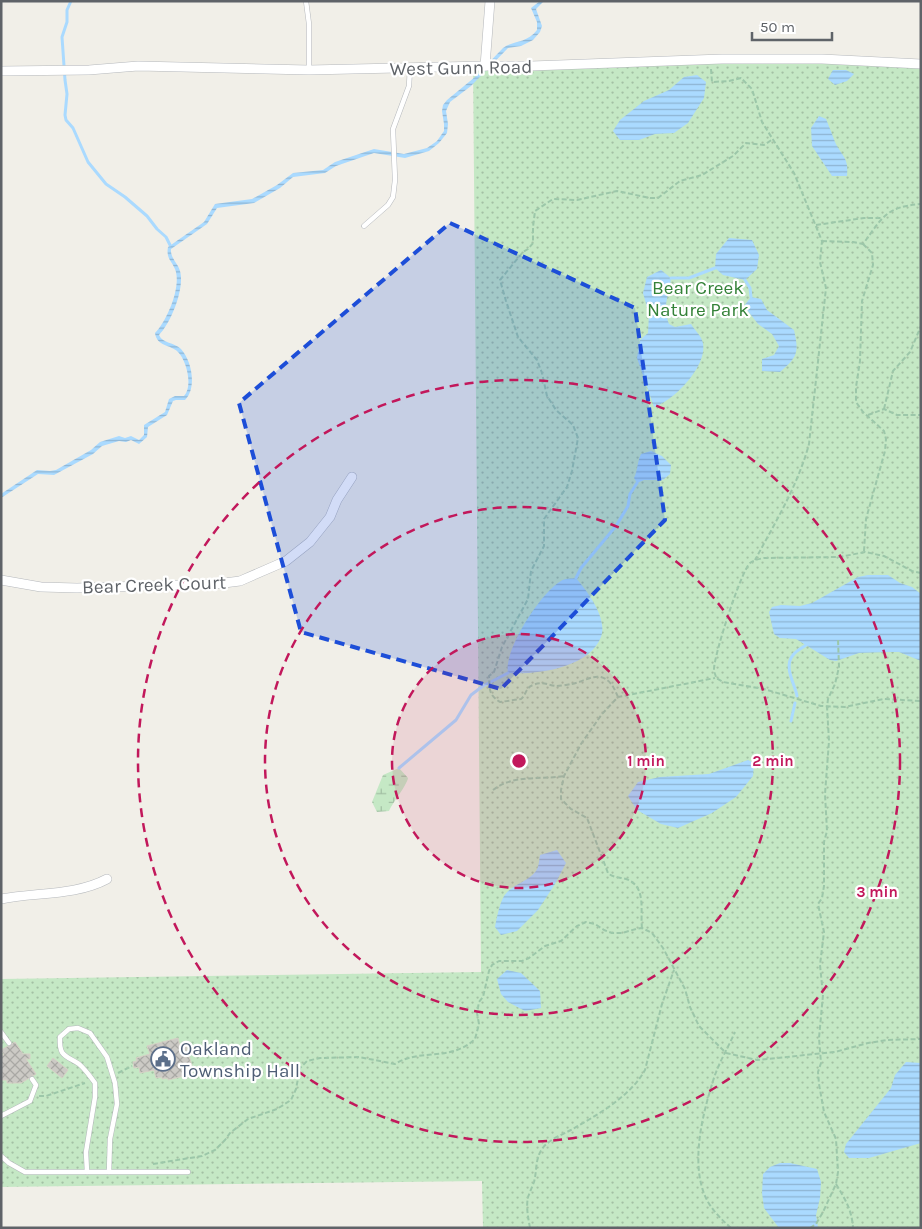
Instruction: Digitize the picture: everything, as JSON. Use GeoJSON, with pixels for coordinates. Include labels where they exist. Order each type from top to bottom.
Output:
{"type":"FeatureCollection","features":[{"type":"Feature","properties":{"kind":"street"},"geometry":{"type":"LineString","coordinates":[[485,66],[490,1]]}},
{"type":"Feature","properties":{"kind":"street","name":"West Gunn Road"},"geometry":{"type":"LineString","coordinates":[[1,71],[89,70],[138,66],[309,70],[531,66],[710,59],[822,60],[921,64]]}},
{"type":"Feature","properties":{"kind":"street","name":"Bear Creek Court"},"geometry":{"type":"LineString","coordinates":[[1,580],[41,587],[78,588],[216,584],[240,581],[286,561],[310,542],[330,517],[337,500],[352,477]]}},
{"type":"Feature","properties":{"kind":"street"},"geometry":{"type":"LineString","coordinates":[[1,899],[77,890],[107,880]]}},
{"type":"Feature","properties":{"kind":"lane"},"geometry":{"type":"LineString","coordinates":[[306,1],[309,24],[309,70]]}},
{"type":"Feature","properties":{"kind":"lane"},"geometry":{"type":"LineString","coordinates":[[364,226],[388,205],[393,197],[395,180],[393,129],[409,86],[410,68]]}},
{"type":"Feature","properties":{"kind":"lane"},"geometry":{"type":"LineString","coordinates":[[87,1172],[86,1152],[95,1097],[94,1081],[80,1065],[67,1059],[60,1048],[60,1037],[69,1029],[78,1028],[90,1032],[107,1057],[112,1076],[117,1104],[110,1139],[109,1172]]}},
{"type":"Feature","properties":{"kind":"lane"},"geometry":{"type":"LineString","coordinates":[[1,1032],[9,1043]]}},
{"type":"Feature","properties":{"kind":"lane"},"geometry":{"type":"LineString","coordinates":[[1,1116],[30,1101],[36,1085],[32,1079]]}},
{"type":"Feature","properties":{"kind":"lane"},"geometry":{"type":"LineString","coordinates":[[1,1156],[25,1172],[188,1172]]}},
{"type":"Feature","properties":{"kind":"path"},"geometry":{"type":"LineString","coordinates":[[710,59],[712,82],[741,78],[752,90],[762,122],[794,174],[822,241],[820,262],[826,288],[809,444],[790,493],[755,560]]}},
{"type":"Feature","properties":{"kind":"path"},"geometry":{"type":"LineString","coordinates":[[618,697],[610,681],[594,676],[583,682],[572,684],[556,686],[546,683],[535,684],[529,687],[521,699],[500,702],[493,697],[490,691],[489,676],[494,672],[502,647],[528,599],[531,571],[544,546],[544,519],[567,487],[578,438],[573,425],[556,410],[547,396],[537,360],[518,337],[500,280],[522,252],[533,243],[535,211],[554,199],[576,200],[617,190],[650,198],[658,198],[680,181],[702,175],[733,156],[746,143],[764,145],[773,139]]}},
{"type":"Feature","properties":{"kind":"path"},"geometry":{"type":"LineString","coordinates":[[863,244],[882,218],[896,208],[904,205],[921,204]]}},
{"type":"Feature","properties":{"kind":"path"},"geometry":{"type":"LineString","coordinates":[[816,225],[864,218],[882,218]]}},
{"type":"Feature","properties":{"kind":"path"},"geometry":{"type":"LineString","coordinates":[[822,241],[863,244],[872,253],[873,265],[862,300],[860,361],[855,397],[858,407],[884,431],[886,440],[885,451],[866,519],[864,552]]}},
{"type":"Feature","properties":{"kind":"path"},"geometry":{"type":"LineString","coordinates":[[884,409],[893,371],[910,352],[921,326]]}},
{"type":"Feature","properties":{"kind":"path"},"geometry":{"type":"LineString","coordinates":[[867,416],[884,409],[897,415],[921,415]]}},
{"type":"Feature","properties":{"kind":"path"},"geometry":{"type":"LineString","coordinates":[[716,678],[714,670],[717,654],[739,584],[745,570],[755,560],[764,558],[840,557],[864,552],[884,556],[912,571],[921,573]]}},
{"type":"Feature","properties":{"kind":"path"},"geometry":{"type":"LineString","coordinates":[[810,1228],[816,1224],[820,1217],[836,1184],[838,1172],[836,1139],[824,1112],[818,1072],[821,1063],[819,1038],[823,995],[820,965],[824,932],[818,904],[822,898],[824,886],[824,852],[827,831],[824,794],[829,741],[827,707],[839,667],[838,639]]}},
{"type":"Feature","properties":{"kind":"path"},"geometry":{"type":"LineString","coordinates":[[642,928],[641,891],[636,884],[628,879],[611,876],[608,873],[587,818],[571,809],[561,800],[564,776],[581,744],[597,721],[618,697],[716,678],[723,682],[753,686],[827,707],[845,707],[884,699],[921,701]]}},
{"type":"Feature","properties":{"kind":"path"},"geometry":{"type":"LineString","coordinates":[[494,790],[502,783],[514,780],[564,776]]}},
{"type":"Feature","properties":{"kind":"path"},"geometry":{"type":"LineString","coordinates":[[146,1164],[202,1156],[215,1150],[230,1133],[248,1119],[277,1108],[291,1100],[296,1089],[300,1068],[307,1061],[320,1058],[359,1057],[394,1064],[403,1059],[459,1051],[475,1039],[479,1024],[477,1013],[479,1002],[483,997],[492,965],[499,961],[522,961],[530,958],[545,946],[561,941],[577,926],[586,922],[595,924],[612,933],[622,934],[642,928],[652,933],[685,989],[690,1007],[699,1026],[726,1054],[757,1060],[835,1052],[887,1040],[921,1039]]}},
{"type":"Feature","properties":{"kind":"path"},"geometry":{"type":"LineString","coordinates":[[530,1228],[527,1210],[528,1196],[534,1182],[536,1163],[542,1148],[552,1140],[613,1104],[640,1080],[645,1070],[662,1004],[674,969]]}},
{"type":"Feature","properties":{"kind":"path"},"geometry":{"type":"LineString","coordinates":[[731,1228],[707,1201],[698,1157],[703,1122],[713,1080],[735,1032]]}},
{"type":"Feature","properties":{"kind":"path"},"geometry":{"type":"LineString","coordinates":[[112,1076],[132,1066]]}},
{"type":"Feature","properties":{"kind":"path"},"geometry":{"type":"LineString","coordinates":[[32,1096],[46,1096],[94,1081]]}},
{"type":"Feature","properties":{"kind":"path"},"geometry":{"type":"LineString","coordinates":[[836,1184],[850,1208],[852,1228]]}},
{"type":"Feature","properties":{"kind":"highlighted area"},"geometry":{"type":"Polygon","coordinates":[[[450,223],[635,308],[665,520],[501,689],[301,632],[239,403],[450,223]]]}},
{"type":"Feature","properties":{"kind":"green space","name":"Bear Creek Nature Park"},"geometry":{"type":"Polygon","coordinates":[[[921,61],[921,1228],[483,1228],[482,1181],[1,1187],[1,979],[481,972],[473,62],[921,61]]]}},
{"type":"Feature","properties":{"kind":"green space"},"geometry":{"type":"Polygon","coordinates":[[[399,768],[408,778],[405,785],[389,811],[377,812],[372,802],[383,775],[399,768]]]}},
{"type":"Feature","properties":{"kind":"water"},"geometry":{"type":"Polygon","coordinates":[[[540,1],[544,1],[536,9],[542,26],[540,32],[533,40],[521,46],[508,48],[471,86],[450,102],[446,111],[447,133],[429,151],[405,158],[374,153],[336,166],[325,173],[293,177],[280,188],[254,203],[217,208],[207,224],[171,249],[180,271],[181,286],[172,314],[164,330],[159,335],[163,340],[181,349],[188,360],[192,374],[189,395],[185,400],[173,401],[167,415],[148,427],[147,437],[139,444],[131,440],[102,446],[93,454],[54,475],[38,474],[1,498],[1,494],[37,470],[56,470],[91,450],[100,442],[119,436],[125,438],[131,436],[139,440],[144,435],[144,425],[165,412],[169,399],[175,396],[184,396],[187,392],[188,374],[184,361],[175,349],[158,341],[155,333],[160,328],[168,312],[177,284],[175,269],[168,256],[168,247],[204,222],[215,204],[252,199],[277,185],[293,173],[323,170],[335,162],[374,149],[404,154],[427,148],[437,141],[444,131],[442,111],[443,105],[447,100],[475,77],[503,48],[529,38],[537,30],[537,22],[531,8],[540,1]]]}},
{"type":"Feature","properties":{"kind":"water"},"geometry":{"type":"Polygon","coordinates":[[[833,70],[846,70],[854,74],[847,81],[835,85],[828,79],[833,70]]]}},
{"type":"Feature","properties":{"kind":"water"},"geometry":{"type":"Polygon","coordinates":[[[697,75],[706,82],[704,98],[688,123],[674,133],[655,134],[639,140],[620,140],[613,131],[620,120],[644,101],[669,90],[684,77],[697,75]]]}},
{"type":"Feature","properties":{"kind":"water"},"geometry":{"type":"Polygon","coordinates":[[[819,116],[826,119],[847,165],[847,176],[832,176],[812,146],[811,128],[819,116]]]}},
{"type":"Feature","properties":{"kind":"water"},"geometry":{"type":"Polygon","coordinates":[[[729,238],[752,240],[759,255],[757,269],[745,280],[723,275],[715,268],[716,254],[729,238]]]}},
{"type":"Feature","properties":{"kind":"water"},"geometry":{"type":"Polygon","coordinates":[[[661,270],[671,278],[666,306],[669,324],[675,327],[691,324],[702,340],[703,349],[701,359],[689,380],[671,397],[654,407],[637,358],[640,340],[648,333],[649,314],[643,293],[647,277],[661,270]]]}},
{"type":"Feature","properties":{"kind":"water"},"geometry":{"type":"Polygon","coordinates":[[[751,297],[761,299],[767,310],[794,330],[796,354],[780,372],[762,371],[762,359],[774,355],[779,346],[772,334],[758,324],[744,306],[751,297]]]}},
{"type":"Feature","properties":{"kind":"water"},"geometry":{"type":"Polygon","coordinates":[[[651,451],[662,456],[671,465],[670,474],[663,480],[644,480],[637,483],[634,478],[641,454],[651,451]]]}},
{"type":"Feature","properties":{"kind":"water"},"geometry":{"type":"Polygon","coordinates":[[[888,575],[900,583],[912,587],[921,594],[921,661],[899,652],[859,653],[836,661],[830,660],[796,639],[780,638],[774,634],[769,612],[772,607],[781,605],[800,606],[812,603],[858,577],[888,575]]]}},
{"type":"Feature","properties":{"kind":"water"},"geometry":{"type":"Polygon","coordinates":[[[576,578],[595,605],[602,622],[601,637],[595,648],[574,663],[561,667],[533,673],[508,673],[511,651],[534,609],[553,587],[561,581],[576,578]]]}},
{"type":"Feature","properties":{"kind":"water"},"geometry":{"type":"Polygon","coordinates":[[[748,760],[754,763],[753,776],[736,797],[712,813],[678,828],[661,824],[637,810],[628,796],[638,782],[660,777],[709,774],[748,760]]]}},
{"type":"Feature","properties":{"kind":"water"},"geometry":{"type":"Polygon","coordinates":[[[557,850],[566,863],[538,910],[517,931],[501,935],[495,927],[499,907],[504,896],[511,889],[533,875],[536,871],[540,855],[557,850]]]}},
{"type":"Feature","properties":{"kind":"water"},"geometry":{"type":"Polygon","coordinates":[[[507,970],[521,973],[540,991],[541,1008],[525,1011],[508,1002],[501,994],[497,979],[507,970]]]}},
{"type":"Feature","properties":{"kind":"water"},"geometry":{"type":"Polygon","coordinates":[[[906,1062],[921,1063],[921,1143],[869,1158],[849,1158],[844,1152],[846,1144],[891,1088],[895,1075],[906,1062]]]}},
{"type":"Feature","properties":{"kind":"water"},"geometry":{"type":"Polygon","coordinates":[[[780,1163],[790,1163],[817,1169],[821,1182],[816,1215],[818,1228],[779,1228],[764,1208],[762,1193],[763,1174],[770,1167],[780,1163]]]}},
{"type":"Feature","properties":{"kind":"building","name":"Oakland Township Hall"},"geometry":{"type":"Polygon","coordinates":[[[178,1038],[180,1047],[186,1046],[192,1066],[186,1068],[188,1075],[168,1080],[168,1078],[162,1079],[162,1077],[156,1078],[154,1070],[140,1073],[139,1067],[134,1068],[133,1062],[137,1061],[136,1058],[150,1054],[147,1046],[178,1038]]]}},
{"type":"Feature","properties":{"kind":"building"},"geometry":{"type":"Polygon","coordinates":[[[15,1042],[23,1054],[30,1054],[30,1059],[26,1059],[36,1074],[21,1083],[7,1083],[7,1080],[2,1080],[1,1055],[4,1055],[1,1050],[15,1042]]]}},
{"type":"Feature","properties":{"kind":"building"},"geometry":{"type":"Polygon","coordinates":[[[53,1058],[68,1070],[62,1078],[47,1066],[53,1058]]]}},
{"type":"Feature","properties":{"kind":"waterway"},"geometry":{"type":"LineString","coordinates":[[71,1],[67,10],[67,22],[62,37],[67,94],[66,120],[73,128],[88,162],[106,184],[147,216],[166,237],[170,245]]}},
{"type":"Feature","properties":{"kind":"waterway"},"geometry":{"type":"LineString","coordinates":[[671,278],[689,278],[715,268]]}},
{"type":"Feature","properties":{"kind":"waterway"},"geometry":{"type":"LineString","coordinates":[[745,280],[750,288],[751,297]]}},
{"type":"Feature","properties":{"kind":"waterway"},"geometry":{"type":"LineString","coordinates":[[576,578],[581,568],[616,526],[628,506],[630,494],[637,483]]}},
{"type":"Feature","properties":{"kind":"waterway"},"geometry":{"type":"LineString","coordinates":[[797,696],[790,676],[789,665],[793,655],[806,645]]}},
{"type":"Feature","properties":{"kind":"waterway"},"geometry":{"type":"LineString","coordinates":[[399,768],[456,720],[471,695],[483,686],[508,673]]}},
{"type":"Feature","properties":{"kind":"waterway"},"geometry":{"type":"LineString","coordinates":[[791,721],[795,703]]}},
{"type":"Feature","properties":{"kind":"place","name":"Oakland Township Hall"},"geometry":{"type":"Point","coordinates":[163,1059]}}]}
